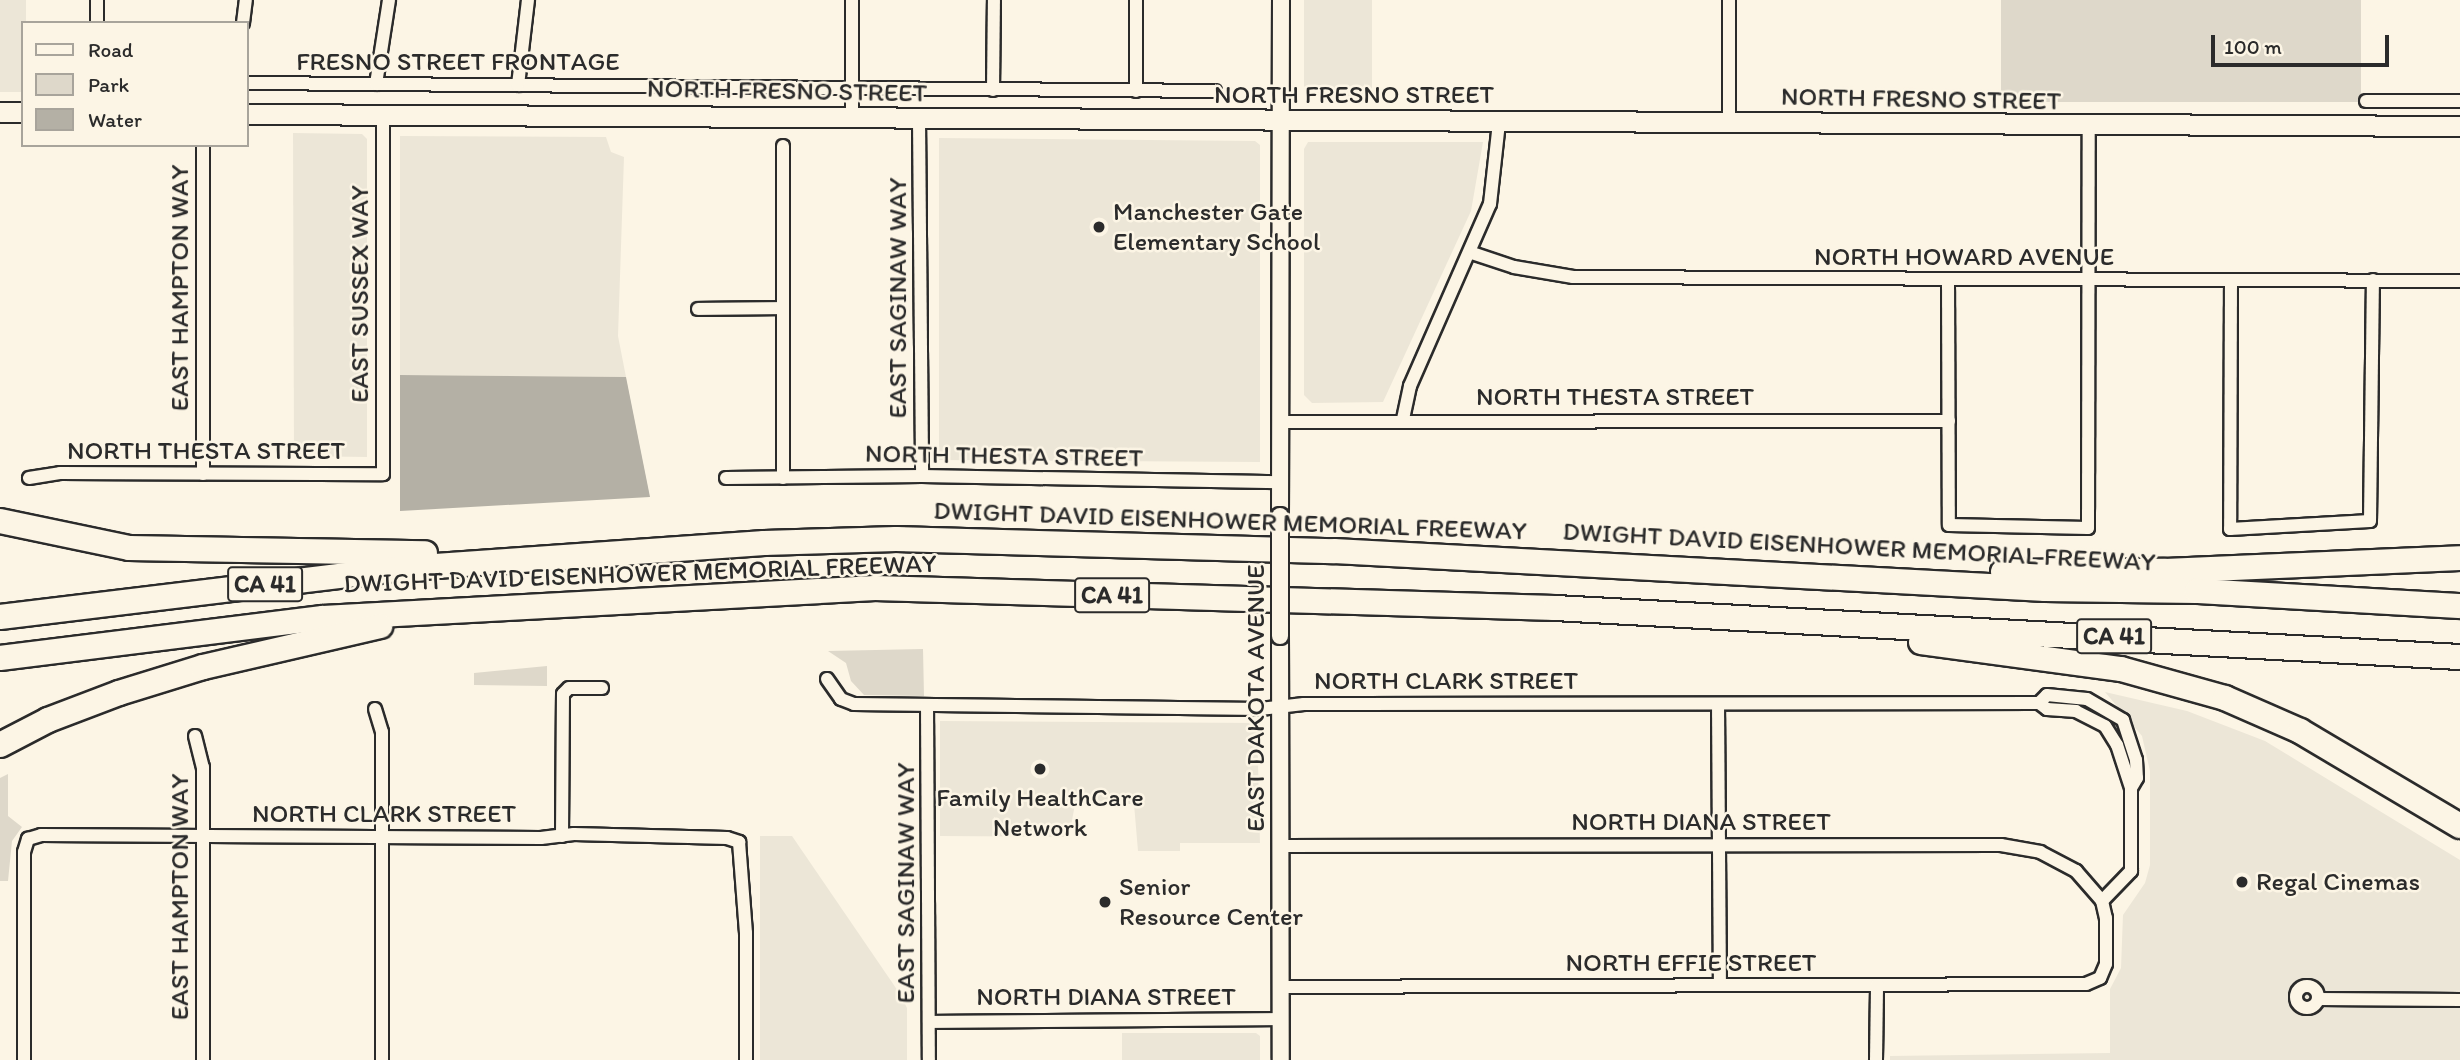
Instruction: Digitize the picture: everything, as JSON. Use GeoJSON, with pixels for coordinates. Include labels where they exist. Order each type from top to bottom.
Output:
{"type":"FeatureCollection","features":[{"type":"Feature","properties":{"kind":"highway"},"geometry":{"type":"LineString","coordinates":[[0,521],[128,548],[290,548],[531,558]]}},
{"type":"Feature","properties":{"kind":"highway","name":"DWIGHT DAVID EISENHOWER MEMORIAL FREEWAY"},"geometry":{"type":"LineString","coordinates":[[0,617],[271,583],[531,558],[896,539],[1334,551],[2460,606]]}},
{"type":"Feature","properties":{"kind":"highway"},"geometry":{"type":"LineString","coordinates":[[1775,574],[2165,571],[2460,558]]}},
{"type":"Feature","properties":{"kind":"highway","name":"DWIGHT DAVID EISENHOWER MEMORIAL FREEWAY"},"geometry":{"type":"LineString","coordinates":[[0,658],[220,628],[456,608],[875,588],[1555,608],[1768,622],[2080,634],[2460,657]]}},
{"type":"Feature","properties":{"kind":"highway"},"geometry":{"type":"LineString","coordinates":[[0,745],[112,695],[203,667],[456,608]]}},
{"type":"Feature","properties":{"kind":"highway"},"geometry":{"type":"LineString","coordinates":[[1768,622],[2168,679],[2300,731],[2460,826]]}},
{"type":"Feature","properties":{"kind":"main road"},"geometry":{"type":"LineString","coordinates":[[0,112],[21,112]]}},
{"type":"Feature","properties":{"kind":"main road","name":"NORTH FRESNO STREET"},"geometry":{"type":"LineString","coordinates":[[248,114],[2089,127],[2460,126]]}},
{"type":"Feature","properties":{"kind":"street"},"geometry":{"type":"LineString","coordinates":[[97,0],[97,21]]}},
{"type":"Feature","properties":{"kind":"street"},"geometry":{"type":"LineString","coordinates":[[243,21],[246,0]]}},
{"type":"Feature","properties":{"kind":"street"},"geometry":{"type":"LineString","coordinates":[[376,84],[388,0]]}},
{"type":"Feature","properties":{"kind":"street"},"geometry":{"type":"LineString","coordinates":[[518,85],[528,0]]}},
{"type":"Feature","properties":{"kind":"street"},"geometry":{"type":"LineString","coordinates":[[852,0],[852,118]]}},
{"type":"Feature","properties":{"kind":"street"},"geometry":{"type":"LineString","coordinates":[[993,90],[994,0]]}},
{"type":"Feature","properties":{"kind":"street"},"geometry":{"type":"LineString","coordinates":[[1136,0],[1136,91]]}},
{"type":"Feature","properties":{"kind":"street","name":"EAST DAKOTA AVENUE"},"geometry":{"type":"LineString","coordinates":[[1280,1060],[1281,0]]}},
{"type":"Feature","properties":{"kind":"street"},"geometry":{"type":"LineString","coordinates":[[1729,0],[1729,123]]}},
{"type":"Feature","properties":{"kind":"street","name":"FRESNO STREET FRONTAGE"},"geometry":{"type":"LineString","coordinates":[[248,83],[1215,91]]}},
{"type":"Feature","properties":{"kind":"street"},"geometry":{"type":"LineString","coordinates":[[2366,101],[2460,101]]}},
{"type":"Feature","properties":{"kind":"street","name":"EAST SUSSEX WAY"},"geometry":{"type":"LineString","coordinates":[[383,114],[383,474]]}},
{"type":"Feature","properties":{"kind":"street","name":"EAST SAGINAW WAY"},"geometry":{"type":"LineString","coordinates":[[919,119],[922,476]]}},
{"type":"Feature","properties":{"kind":"street"},"geometry":{"type":"LineString","coordinates":[[1403,419],[1410,386],[1472,253],[1490,204],[1499,122]]}},
{"type":"Feature","properties":{"kind":"street"},"geometry":{"type":"LineString","coordinates":[[1948,280],[1949,525],[2088,528],[2091,279],[2089,127]]}},
{"type":"Feature","properties":{"kind":"street"},"geometry":{"type":"LineString","coordinates":[[783,146],[783,478]]}},
{"type":"Feature","properties":{"kind":"street","name":"EAST HAMPTON WAY"},"geometry":{"type":"LineString","coordinates":[[203,147],[203,474]]}},
{"type":"Feature","properties":{"kind":"street","name":"NORTH HOWARD AVENUE"},"geometry":{"type":"LineString","coordinates":[[1472,253],[1514,267],[1573,277],[2460,281]]}},
{"type":"Feature","properties":{"kind":"street"},"geometry":{"type":"LineString","coordinates":[[2231,280],[2231,528],[2370,521],[2373,280]]}},
{"type":"Feature","properties":{"kind":"street"},"geometry":{"type":"LineString","coordinates":[[698,309],[782,307]]}},
{"type":"Feature","properties":{"kind":"street","name":"NORTH THESTA STREET"},"geometry":{"type":"LineString","coordinates":[[1280,422],[1403,419],[1949,421]]}},
{"type":"Feature","properties":{"kind":"street","name":"NORTH THESTA STREET"},"geometry":{"type":"LineString","coordinates":[[29,478],[60,473],[383,474]]}},
{"type":"Feature","properties":{"kind":"street","name":"NORTH THESTA STREET"},"geometry":{"type":"LineString","coordinates":[[726,478],[922,476],[1281,482]]}},
{"type":"Feature","properties":{"kind":"street","name":"NORTH CLARK STREET"},"geometry":{"type":"LineString","coordinates":[[827,679],[841,699],[854,704],[1280,707],[2039,703],[2047,709],[2076,711],[2096,719],[2112,735],[2131,788]]}},
{"type":"Feature","properties":{"kind":"street"},"geometry":{"type":"LineString","coordinates":[[562,836],[563,694],[569,688],[602,688]]}},
{"type":"Feature","properties":{"kind":"street","name":"NORTH CLARK STREET"},"geometry":{"type":"LineString","coordinates":[[2039,703],[2047,695],[2065,695],[2097,704],[2116,714],[2130,731],[2137,778],[2131,788]]}},
{"type":"Feature","properties":{"kind":"street"},"geometry":{"type":"LineString","coordinates":[[1718,704],[1720,985]]}},
{"type":"Feature","properties":{"kind":"street","name":"EAST SAGINAW WAY"},"geometry":{"type":"LineString","coordinates":[[927,705],[929,1060]]}},
{"type":"Feature","properties":{"kind":"street"},"geometry":{"type":"LineString","coordinates":[[375,709],[382,732],[382,1060]]}},
{"type":"Feature","properties":{"kind":"street","name":"EAST HAMPTON WAY"},"geometry":{"type":"LineString","coordinates":[[195,736],[203,767],[203,1060]]}},
{"type":"Feature","properties":{"kind":"street"},"geometry":{"type":"LineString","coordinates":[[2102,901],[2131,872],[2131,788]]}},
{"type":"Feature","properties":{"kind":"street","name":"NORTH CLARK STREET"},"geometry":{"type":"LineString","coordinates":[[24,1060],[24,852],[28,839],[41,835],[653,835],[739,842],[746,933],[746,1060]]}},
{"type":"Feature","properties":{"kind":"street","name":"NORTH DIANA STREET"},"geometry":{"type":"LineString","coordinates":[[1281,846],[2023,847],[2076,872],[2102,901]]}},
{"type":"Feature","properties":{"kind":"street","name":"NORTH EFFIE STREET"},"geometry":{"type":"LineString","coordinates":[[1281,987],[2086,984],[2100,978],[2106,964],[2102,901]]}},
{"type":"Feature","properties":{"kind":"street"},"geometry":{"type":"LineString","coordinates":[[1877,985],[1877,1060]]}},
{"type":"Feature","properties":{"kind":"street"},"geometry":{"type":"LineString","coordinates":[[2318,999],[2460,1000]]}},
{"type":"Feature","properties":{"kind":"street","name":"NORTH DIANA STREET"},"geometry":{"type":"LineString","coordinates":[[930,1021],[1281,1019]]}},
{"type":"Feature","properties":{"kind":"shaded area"},"geometry":{"type":"Polygon","coordinates":[[[0,0],[26,0],[26,21],[21,21],[21,92],[0,92],[0,0]]]}},
{"type":"Feature","properties":{"kind":"shaded area"},"geometry":{"type":"Polygon","coordinates":[[[1304,0],[1372,0],[1372,98],[1315,97],[1304,86],[1304,0]]]}},
{"type":"Feature","properties":{"kind":"shaded area"},"geometry":{"type":"Polygon","coordinates":[[[293,133],[362,134],[367,139],[367,457],[294,456],[293,133]]]}},
{"type":"Feature","properties":{"kind":"shaded area"},"geometry":{"type":"Polygon","coordinates":[[[400,136],[606,137],[611,152],[624,157],[618,336],[626,377],[400,375],[400,136]]]}},
{"type":"Feature","properties":{"kind":"shaded area","name":"Manchester Gate Elementary School"},"geometry":{"type":"Polygon","coordinates":[[[939,138],[1255,141],[1260,145],[1260,462],[939,460],[939,138]]]}},
{"type":"Feature","properties":{"kind":"shaded area"},"geometry":{"type":"Polygon","coordinates":[[[1308,142],[1483,142],[1471,211],[1383,402],[1312,403],[1304,395],[1304,149],[1308,142]]]}},
{"type":"Feature","properties":{"kind":"shaded area"},"geometry":{"type":"Polygon","coordinates":[[[2105,692],[2187,711],[2265,741],[2460,860],[2460,1060],[1890,1060],[1890,1056],[2110,1053],[2110,989],[2121,968],[2123,915],[2145,883],[2150,865],[2150,771],[2142,736],[2105,692]]]}},
{"type":"Feature","properties":{"kind":"shaded area"},"geometry":{"type":"Polygon","coordinates":[[[940,721],[1257,723],[1260,843],[1180,843],[1180,851],[1138,851],[1134,804],[1075,804],[1069,837],[940,836],[940,721]]]}},
{"type":"Feature","properties":{"kind":"shaded area"},"geometry":{"type":"Polygon","coordinates":[[[760,836],[792,836],[900,994],[907,1008],[907,1060],[760,1060],[760,836]]]}},
{"type":"Feature","properties":{"kind":"shaded area"},"geometry":{"type":"Polygon","coordinates":[[[1122,1033],[1256,1033],[1260,1036],[1260,1060],[1122,1060],[1122,1033]]]}},
{"type":"Feature","properties":{"kind":"green space"},"geometry":{"type":"Polygon","coordinates":[[[2001,0],[2361,0],[2361,102],[2001,102],[2001,0]]]}},
{"type":"Feature","properties":{"kind":"green space"},"geometry":{"type":"Polygon","coordinates":[[[923,649],[924,696],[864,695],[851,681],[846,663],[828,651],[923,649]]]}},
{"type":"Feature","properties":{"kind":"green space"},"geometry":{"type":"Polygon","coordinates":[[[547,666],[547,686],[474,685],[474,673],[547,666]]]}},
{"type":"Feature","properties":{"kind":"green space"},"geometry":{"type":"Polygon","coordinates":[[[8,774],[8,816],[22,827],[12,841],[8,881],[0,881],[0,778],[8,774]]]}},
{"type":"Feature","properties":{"kind":"water"},"geometry":{"type":"Polygon","coordinates":[[[400,375],[626,377],[650,497],[400,511],[400,375]]]}},
{"type":"Feature","properties":{"kind":"place","name":"Manchester Gate Elementary School"},"geometry":{"type":"Point","coordinates":[1099,227]}},
{"type":"Feature","properties":{"kind":"place","name":"Family HealthCare Network"},"geometry":{"type":"Point","coordinates":[1040,769]}},
{"type":"Feature","properties":{"kind":"place","name":"Regal Cinemas"},"geometry":{"type":"Point","coordinates":[2242,882]}},
{"type":"Feature","properties":{"kind":"place","name":"Senior Resource Center"},"geometry":{"type":"Point","coordinates":[1105,902]}}]}
